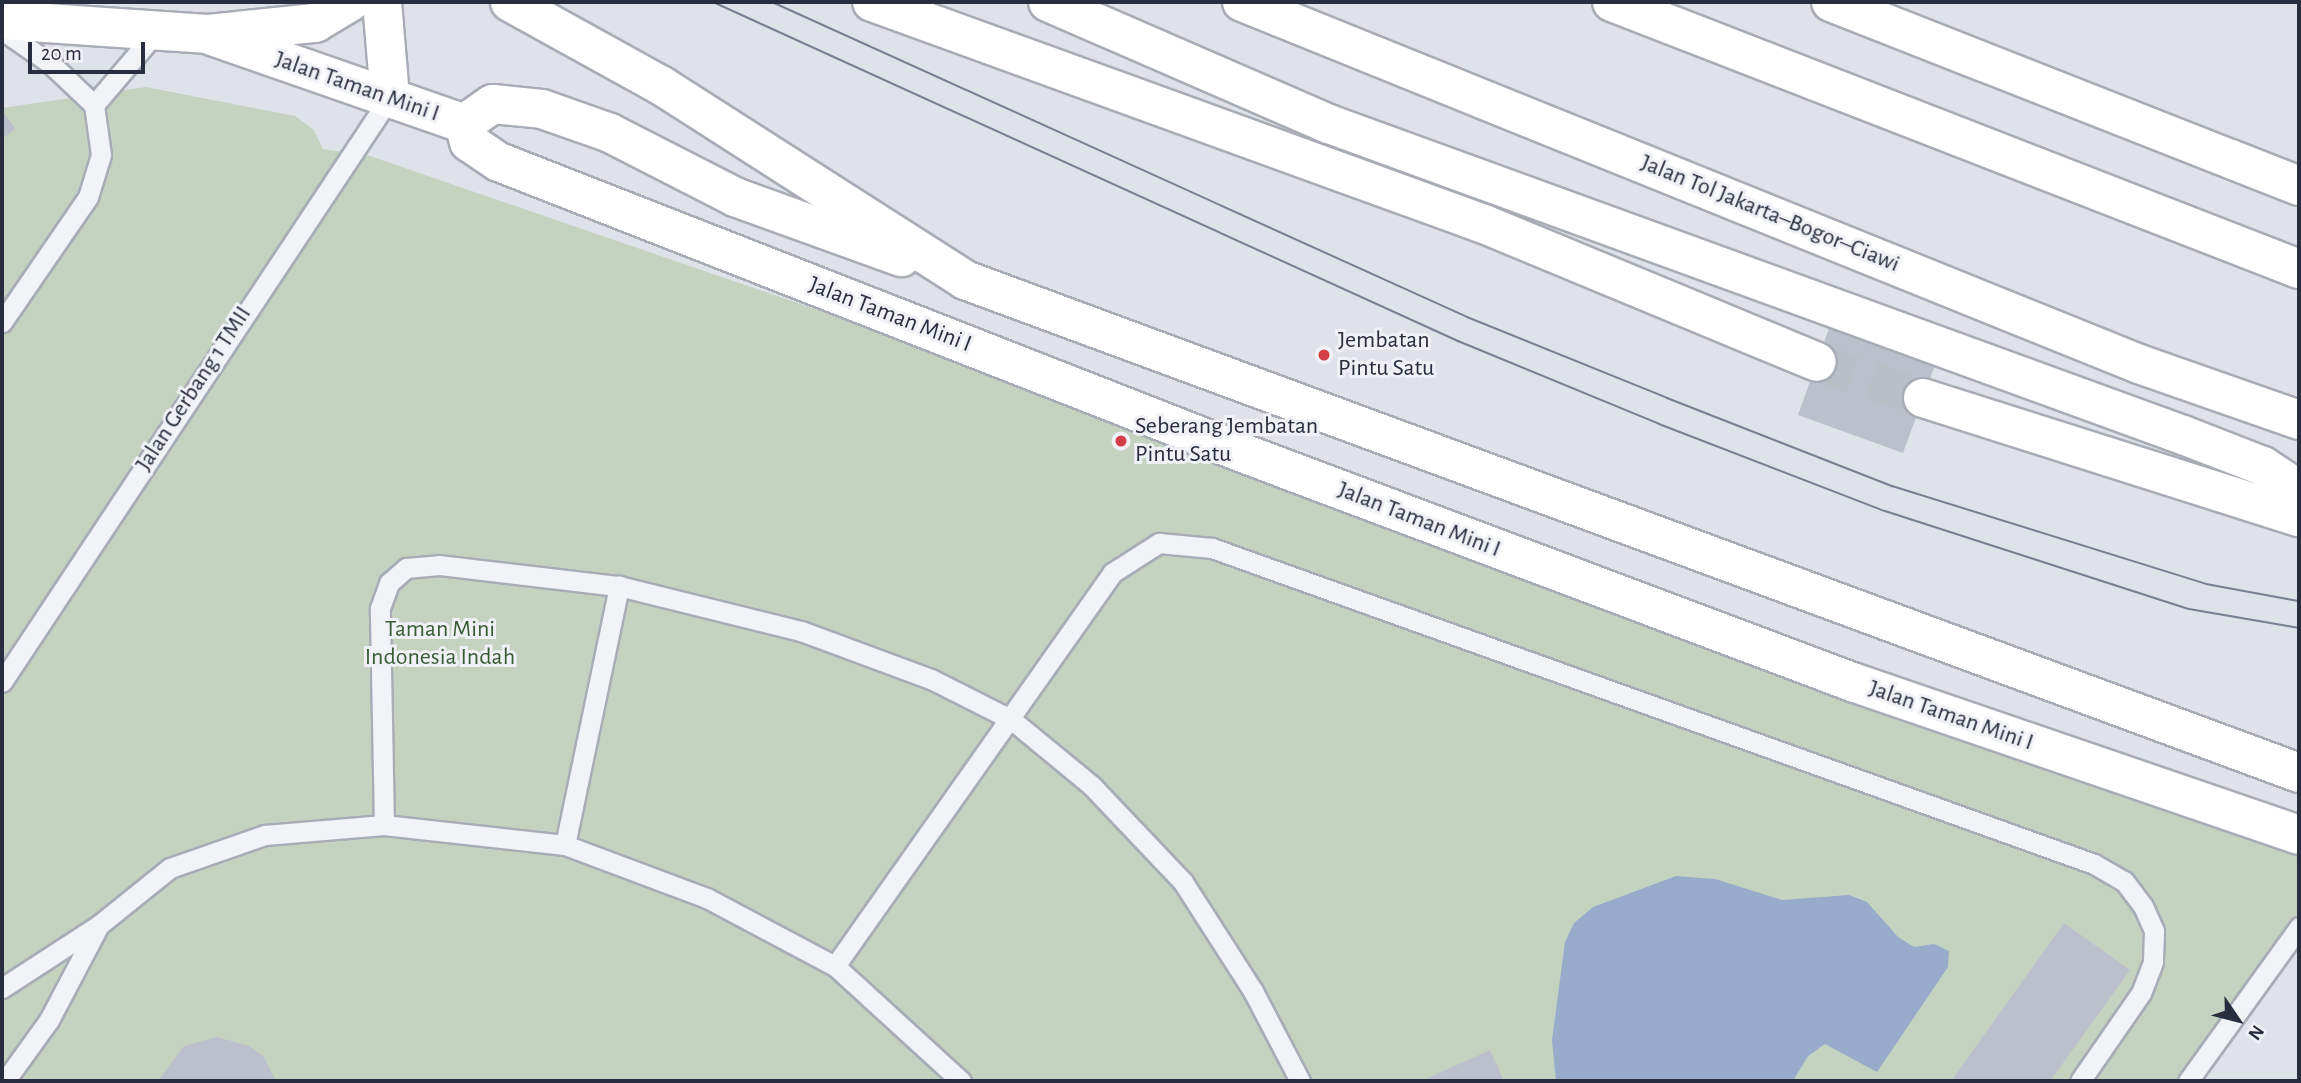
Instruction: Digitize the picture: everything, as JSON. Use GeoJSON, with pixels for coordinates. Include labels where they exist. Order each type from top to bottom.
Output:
{"type":"FeatureCollection","features":[{"type":"Feature","properties":{"kind":"main road"},"geometry":{"type":"LineString","coordinates":[[2,20],[208,34],[316,23],[350,2]]}},
{"type":"Feature","properties":{"kind":"main road"},"geometry":{"type":"LineString","coordinates":[[382,2],[390,97]]}},
{"type":"Feature","properties":{"kind":"main road"},"geometry":{"type":"LineString","coordinates":[[510,2],[662,86],[965,280]]}},
{"type":"Feature","properties":{"kind":"main road"},"geometry":{"type":"LineString","coordinates":[[872,2],[1484,224],[1816,362]]}},
{"type":"Feature","properties":{"kind":"main road"},"geometry":{"type":"LineString","coordinates":[[1048,2],[1329,124],[2183,435],[2263,466],[2299,490]]}},
{"type":"Feature","properties":{"kind":"main road","name":"Jalan Tol Jakarta–Bogor–Ciawi"},"geometry":{"type":"LineString","coordinates":[[1242,2],[2139,364],[2299,420]]}},
{"type":"Feature","properties":{"kind":"main road"},"geometry":{"type":"LineString","coordinates":[[1612,2],[2203,236],[2299,269]]}},
{"type":"Feature","properties":{"kind":"main road"},"geometry":{"type":"LineString","coordinates":[[1831,2],[2299,186]]}},
{"type":"Feature","properties":{"kind":"main road","name":"Jalan Taman Mini I"},"geometry":{"type":"LineString","coordinates":[[208,34],[464,124],[469,142],[499,162],[1240,452],[1855,683],[2299,835]]}},
{"type":"Feature","properties":{"kind":"main road"},"geometry":{"type":"LineString","coordinates":[[464,124],[493,104],[542,109],[610,133],[735,197],[2299,774]]}},
{"type":"Feature","properties":{"kind":"main road"},"geometry":{"type":"LineString","coordinates":[[1923,398],[2299,517]]}},
{"type":"Feature","properties":{"kind":"lane"},"geometry":{"type":"LineString","coordinates":[[2,30],[51,64],[94,105],[101,155],[88,197],[2,322]]}},
{"type":"Feature","properties":{"kind":"lane"},"geometry":{"type":"LineString","coordinates":[[94,105],[156,32]]}},
{"type":"Feature","properties":{"kind":"lane","name":"Jalan Gerbang 1 TMII"},"geometry":{"type":"LineString","coordinates":[[2,682],[390,97]]}},
{"type":"Feature","properties":{"kind":"lane"},"geometry":{"type":"LineString","coordinates":[[835,966],[1012,720],[1112,573],[1159,543],[1212,548],[2094,864],[2124,881],[2154,931],[2153,962],[2141,993],[2080,1081]]}},
{"type":"Feature","properties":{"kind":"lane"},"geometry":{"type":"LineString","coordinates":[[384,825],[380,608],[388,583],[406,568],[439,565],[619,586],[801,631],[931,679],[1012,720],[1092,786],[1183,882],[1253,991],[1300,1081]]}},
{"type":"Feature","properties":{"kind":"lane"},"geometry":{"type":"LineString","coordinates":[[565,845],[619,586]]}},
{"type":"Feature","properties":{"kind":"lane"},"geometry":{"type":"LineString","coordinates":[[2,988],[99,925],[170,868],[265,835],[384,825],[565,845],[707,898],[835,966],[961,1081]]}},
{"type":"Feature","properties":{"kind":"lane"},"geometry":{"type":"LineString","coordinates":[[5,1081],[49,1020],[99,925]]}},
{"type":"Feature","properties":{"kind":"lane"},"geometry":{"type":"LineString","coordinates":[[2188,1081],[2299,927]]}},
{"type":"Feature","properties":{"kind":"green space","name":"Taman Mini Indonesia Indah"},"geometry":{"type":"Polygon","coordinates":[[[146,87],[295,116],[314,130],[323,149],[370,156],[870,328],[1639,612],[2299,847],[2299,911],[2177,1081],[2,1081],[2,108],[146,87]]]}},
{"type":"Feature","properties":{"kind":"water"},"geometry":{"type":"Polygon","coordinates":[[[1676,876],[1715,879],[1782,900],[1849,895],[1867,902],[1898,937],[1914,947],[1934,944],[1949,951],[1948,967],[1877,1072],[1825,1044],[1808,1056],[1793,1081],[1556,1081],[1552,1040],[1565,942],[1574,923],[1593,907],[1676,876]]]}},
{"type":"Feature","properties":{"kind":"building"},"geometry":{"type":"Polygon","coordinates":[[[2,110],[15,129],[2,139],[2,110]]]}},
{"type":"Feature","properties":{"kind":"building"},"geometry":{"type":"Polygon","coordinates":[[[1831,323],[1937,360],[1903,453],[1798,415],[1831,323]]]}},
{"type":"Feature","properties":{"kind":"building"},"geometry":{"type":"Polygon","coordinates":[[[2064,923],[2130,970],[2050,1081],[1951,1081],[2064,923]]]}},
{"type":"Feature","properties":{"kind":"building"},"geometry":{"type":"Polygon","coordinates":[[[217,1037],[249,1046],[263,1056],[276,1081],[158,1081],[184,1046],[217,1037]]]}},
{"type":"Feature","properties":{"kind":"building"},"geometry":{"type":"Polygon","coordinates":[[[1490,1050],[1504,1081],[1421,1081],[1490,1050]]]}},
{"type":"Feature","properties":{"kind":"tunnel"},"geometry":{"type":"LineString","coordinates":[[1817,362],[1923,398]]}},
{"type":"Feature","properties":{"kind":"tram line"},"geometry":{"type":"LineString","coordinates":[[713,2],[1458,341],[1659,424],[1885,511],[2189,609],[2299,628]]}},
{"type":"Feature","properties":{"kind":"tram line"},"geometry":{"type":"LineString","coordinates":[[772,2],[1467,317],[1667,398],[1892,486],[2206,584],[2299,601]]}},
{"type":"Feature","properties":{"kind":"place","name":"Jembatan Pintu Satu"},"geometry":{"type":"Point","coordinates":[1324,355]}},
{"type":"Feature","properties":{"kind":"place","name":"Seberang Jembatan Pintu Satu"},"geometry":{"type":"Point","coordinates":[1121,441]}}]}
